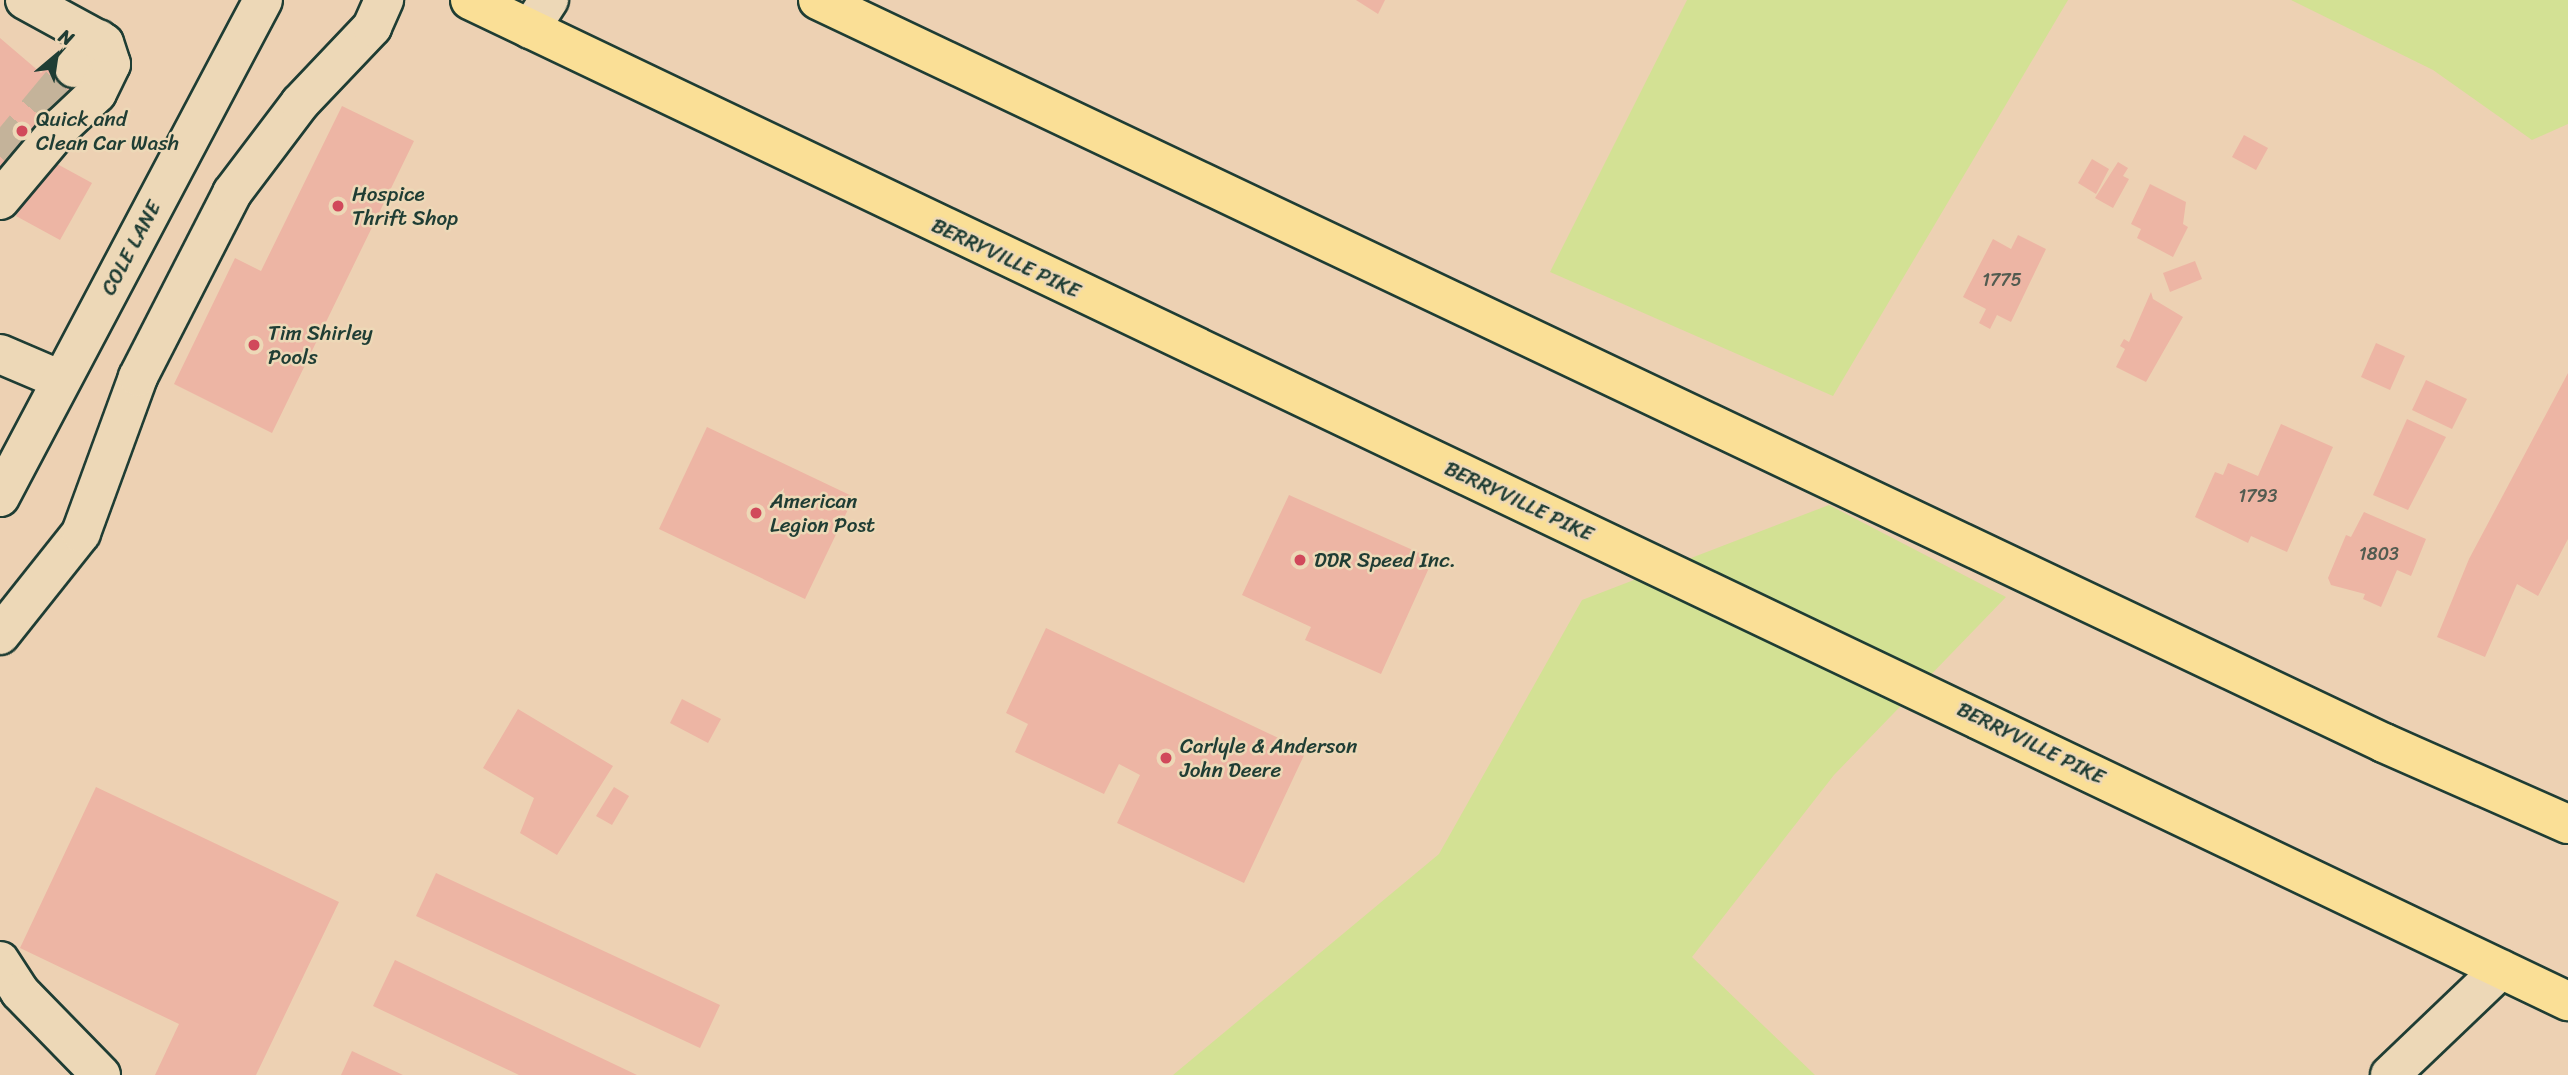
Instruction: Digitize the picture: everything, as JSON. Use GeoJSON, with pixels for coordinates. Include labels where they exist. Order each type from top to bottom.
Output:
{"type":"FeatureCollection","features":[{"type":"Feature","properties":{"kind":"highway","name":"BERRYVILLE PIKE"},"geometry":{"type":"LineString","coordinates":[[470,0],[539,14],[2568,1001]]}},
{"type":"Feature","properties":{"kind":"highway"},"geometry":{"type":"LineString","coordinates":[[818,0],[2384,743],[2568,824]]}},
{"type":"Feature","properties":{"kind":"street"},"geometry":{"type":"LineString","coordinates":[[0,19],[16,0]]}},
{"type":"Feature","properties":{"kind":"street"},"geometry":{"type":"LineString","coordinates":[[0,200],[109,76],[110,50],[99,39],[25,0]]}},
{"type":"Feature","properties":{"kind":"street","name":"COLE LANE"},"geometry":{"type":"LineString","coordinates":[[0,497],[263,0]]}},
{"type":"Feature","properties":{"kind":"street"},"geometry":{"type":"LineString","coordinates":[[0,635],[81,533],[138,377],[232,193],[299,103],[372,27],[384,0]]}},
{"type":"Feature","properties":{"kind":"street"},"geometry":{"type":"LineString","coordinates":[[74,68],[99,39]]}},
{"type":"Feature","properties":{"kind":"street"},"geometry":{"type":"LineString","coordinates":[[0,354],[61,380]]}},
{"type":"Feature","properties":{"kind":"street"},"geometry":{"type":"LineString","coordinates":[[0,961],[20,992],[100,1075]]}},
{"type":"Feature","properties":{"kind":"street"},"geometry":{"type":"LineString","coordinates":[[2389,1075],[2501,969]]}},
{"type":"Feature","properties":{"kind":"green space"},"geometry":{"type":"Polygon","coordinates":[[[1687,0],[2068,0],[1833,396],[1550,272],[1687,0]]]}},
{"type":"Feature","properties":{"kind":"green space"},"geometry":{"type":"Polygon","coordinates":[[[2291,0],[2568,0],[2568,124],[2532,140],[2433,70],[2291,0]]]}},
{"type":"Feature","properties":{"kind":"green space"},"geometry":{"type":"Polygon","coordinates":[[[1829,505],[2006,597],[1834,775],[1692,957],[1815,1075],[1173,1075],[1439,854],[1582,600],[1829,505]]]}},
{"type":"Feature","properties":{"kind":"building"},"geometry":{"type":"Polygon","coordinates":[[[1356,0],[1385,0],[1378,14],[1356,0]]]}},
{"type":"Feature","properties":{"kind":"building","name":"Quick and Clean Car Wash"},"geometry":{"type":"Polygon","coordinates":[[[0,38],[41,73],[58,54],[87,79],[0,182],[0,38]]]}},
{"type":"Feature","properties":{"kind":"building"},"geometry":{"type":"Polygon","coordinates":[[[342,106],[414,141],[272,433],[174,384],[235,258],[261,271],[342,106]]]}},
{"type":"Feature","properties":{"kind":"building"},"geometry":{"type":"Polygon","coordinates":[[[2244,135],[2268,148],[2256,170],[2232,157],[2244,135]]]}},
{"type":"Feature","properties":{"kind":"building"},"geometry":{"type":"Polygon","coordinates":[[[48,159],[92,183],[60,240],[16,216],[48,159]]]}},
{"type":"Feature","properties":{"kind":"building"},"geometry":{"type":"Polygon","coordinates":[[[2092,159],[2109,169],[2096,194],[2078,183],[2092,159]]]}},
{"type":"Feature","properties":{"kind":"building"},"geometry":{"type":"Polygon","coordinates":[[[2118,162],[2128,168],[2123,176],[2129,179],[2113,208],[2095,198],[2118,162]]]}},
{"type":"Feature","properties":{"kind":"building"},"geometry":{"type":"Polygon","coordinates":[[[2150,184],[2186,202],[2183,224],[2188,227],[2173,257],[2137,238],[2141,229],[2131,224],[2150,184]]]}},
{"type":"Feature","properties":{"kind":"building"},"geometry":{"type":"Polygon","coordinates":[[[2018,235],[2046,249],[2011,322],[1997,315],[1990,329],[1979,323],[1986,309],[1963,297],[1993,239],[2011,249],[2018,235]]]}},
{"type":"Feature","properties":{"kind":"building"},"geometry":{"type":"Polygon","coordinates":[[[2195,261],[2202,279],[2170,292],[2163,273],[2195,261]]]}},
{"type":"Feature","properties":{"kind":"building"},"geometry":{"type":"Polygon","coordinates":[[[2151,292],[2153,299],[2183,317],[2146,382],[2116,367],[2125,349],[2120,346],[2124,339],[2129,342],[2151,292]]]}},
{"type":"Feature","properties":{"kind":"building"},"geometry":{"type":"Polygon","coordinates":[[[2376,343],[2405,356],[2390,390],[2361,377],[2376,343]]]}},
{"type":"Feature","properties":{"kind":"building"},"geometry":{"type":"Polygon","coordinates":[[[2568,373],[2568,539],[2538,596],[2517,584],[2485,657],[2437,637],[2469,559],[2568,373]]]}},
{"type":"Feature","properties":{"kind":"building"},"geometry":{"type":"Polygon","coordinates":[[[2426,380],[2467,399],[2452,429],[2412,410],[2426,380]]]}},
{"type":"Feature","properties":{"kind":"building"},"geometry":{"type":"Polygon","coordinates":[[[2407,419],[2446,437],[2408,510],[2373,495],[2407,419]]]}},
{"type":"Feature","properties":{"kind":"building"},"geometry":{"type":"Polygon","coordinates":[[[2281,424],[2333,447],[2287,552],[2251,536],[2248,543],[2195,517],[2215,472],[2223,475],[2228,463],[2258,476],[2281,424]]]}},
{"type":"Feature","properties":{"kind":"building","name":"American Legion Post"},"geometry":{"type":"Polygon","coordinates":[[[707,427],[854,497],[805,599],[659,529],[707,427]]]}},
{"type":"Feature","properties":{"kind":"building"},"geometry":{"type":"Polygon","coordinates":[[[1289,495],[1433,559],[1381,674],[1305,640],[1311,627],[1242,595],[1289,495]]]}},
{"type":"Feature","properties":{"kind":"building"},"geometry":{"type":"Polygon","coordinates":[[[2364,512],[2426,539],[2411,576],[2397,570],[2381,607],[2363,599],[2365,594],[2331,585],[2328,578],[2346,535],[2351,537],[2364,512]]]}},
{"type":"Feature","properties":{"kind":"building","name":"Carlyle & Anderson John Deere"},"geometry":{"type":"Polygon","coordinates":[[[1046,628],[1306,751],[1244,883],[1117,823],[1140,775],[1119,764],[1104,794],[1015,752],[1028,724],[1006,713],[1046,628]]]}},
{"type":"Feature","properties":{"kind":"building"},"geometry":{"type":"Polygon","coordinates":[[[682,699],[721,719],[708,743],[670,723],[682,699]]]}},
{"type":"Feature","properties":{"kind":"building"},"geometry":{"type":"Polygon","coordinates":[[[518,709],[613,766],[557,855],[520,833],[534,798],[483,768],[518,709]]]}},
{"type":"Feature","properties":{"kind":"building"},"geometry":{"type":"Polygon","coordinates":[[[96,787],[339,902],[256,1075],[155,1075],[179,1024],[20,948],[96,787]]]}},
{"type":"Feature","properties":{"kind":"building"},"geometry":{"type":"Polygon","coordinates":[[[614,787],[629,796],[612,825],[596,816],[614,787]]]}},
{"type":"Feature","properties":{"kind":"building"},"geometry":{"type":"Polygon","coordinates":[[[436,873],[720,1005],[700,1048],[416,916],[436,873]]]}},
{"type":"Feature","properties":{"kind":"building"},"geometry":{"type":"Polygon","coordinates":[[[395,960],[637,1075],[519,1075],[373,1006],[395,960]]]}},
{"type":"Feature","properties":{"kind":"building"},"geometry":{"type":"Polygon","coordinates":[[[352,1051],[403,1075],[341,1075],[352,1051]]]}},
{"type":"Feature","properties":{"kind":"tunnel"},"geometry":{"type":"LineString","coordinates":[[0,157],[74,68]]}},
{"type":"Feature","properties":{"kind":"place","name":"Quick and Clean Car Wash"},"geometry":{"type":"Point","coordinates":[22,131]}},
{"type":"Feature","properties":{"kind":"place","name":"Hospice Thrift Shop"},"geometry":{"type":"Point","coordinates":[338,206]}},
{"type":"Feature","properties":{"kind":"place","name":"Tim Shirley Pools"},"geometry":{"type":"Point","coordinates":[254,345]}},
{"type":"Feature","properties":{"kind":"place","name":"American Legion Post"},"geometry":{"type":"Point","coordinates":[756,513]}},
{"type":"Feature","properties":{"kind":"place","name":"DDR Speed Inc."},"geometry":{"type":"Point","coordinates":[1300,560]}},
{"type":"Feature","properties":{"kind":"place","name":"Carlyle & Anderson John Deere"},"geometry":{"type":"Point","coordinates":[1166,758]}}]}
